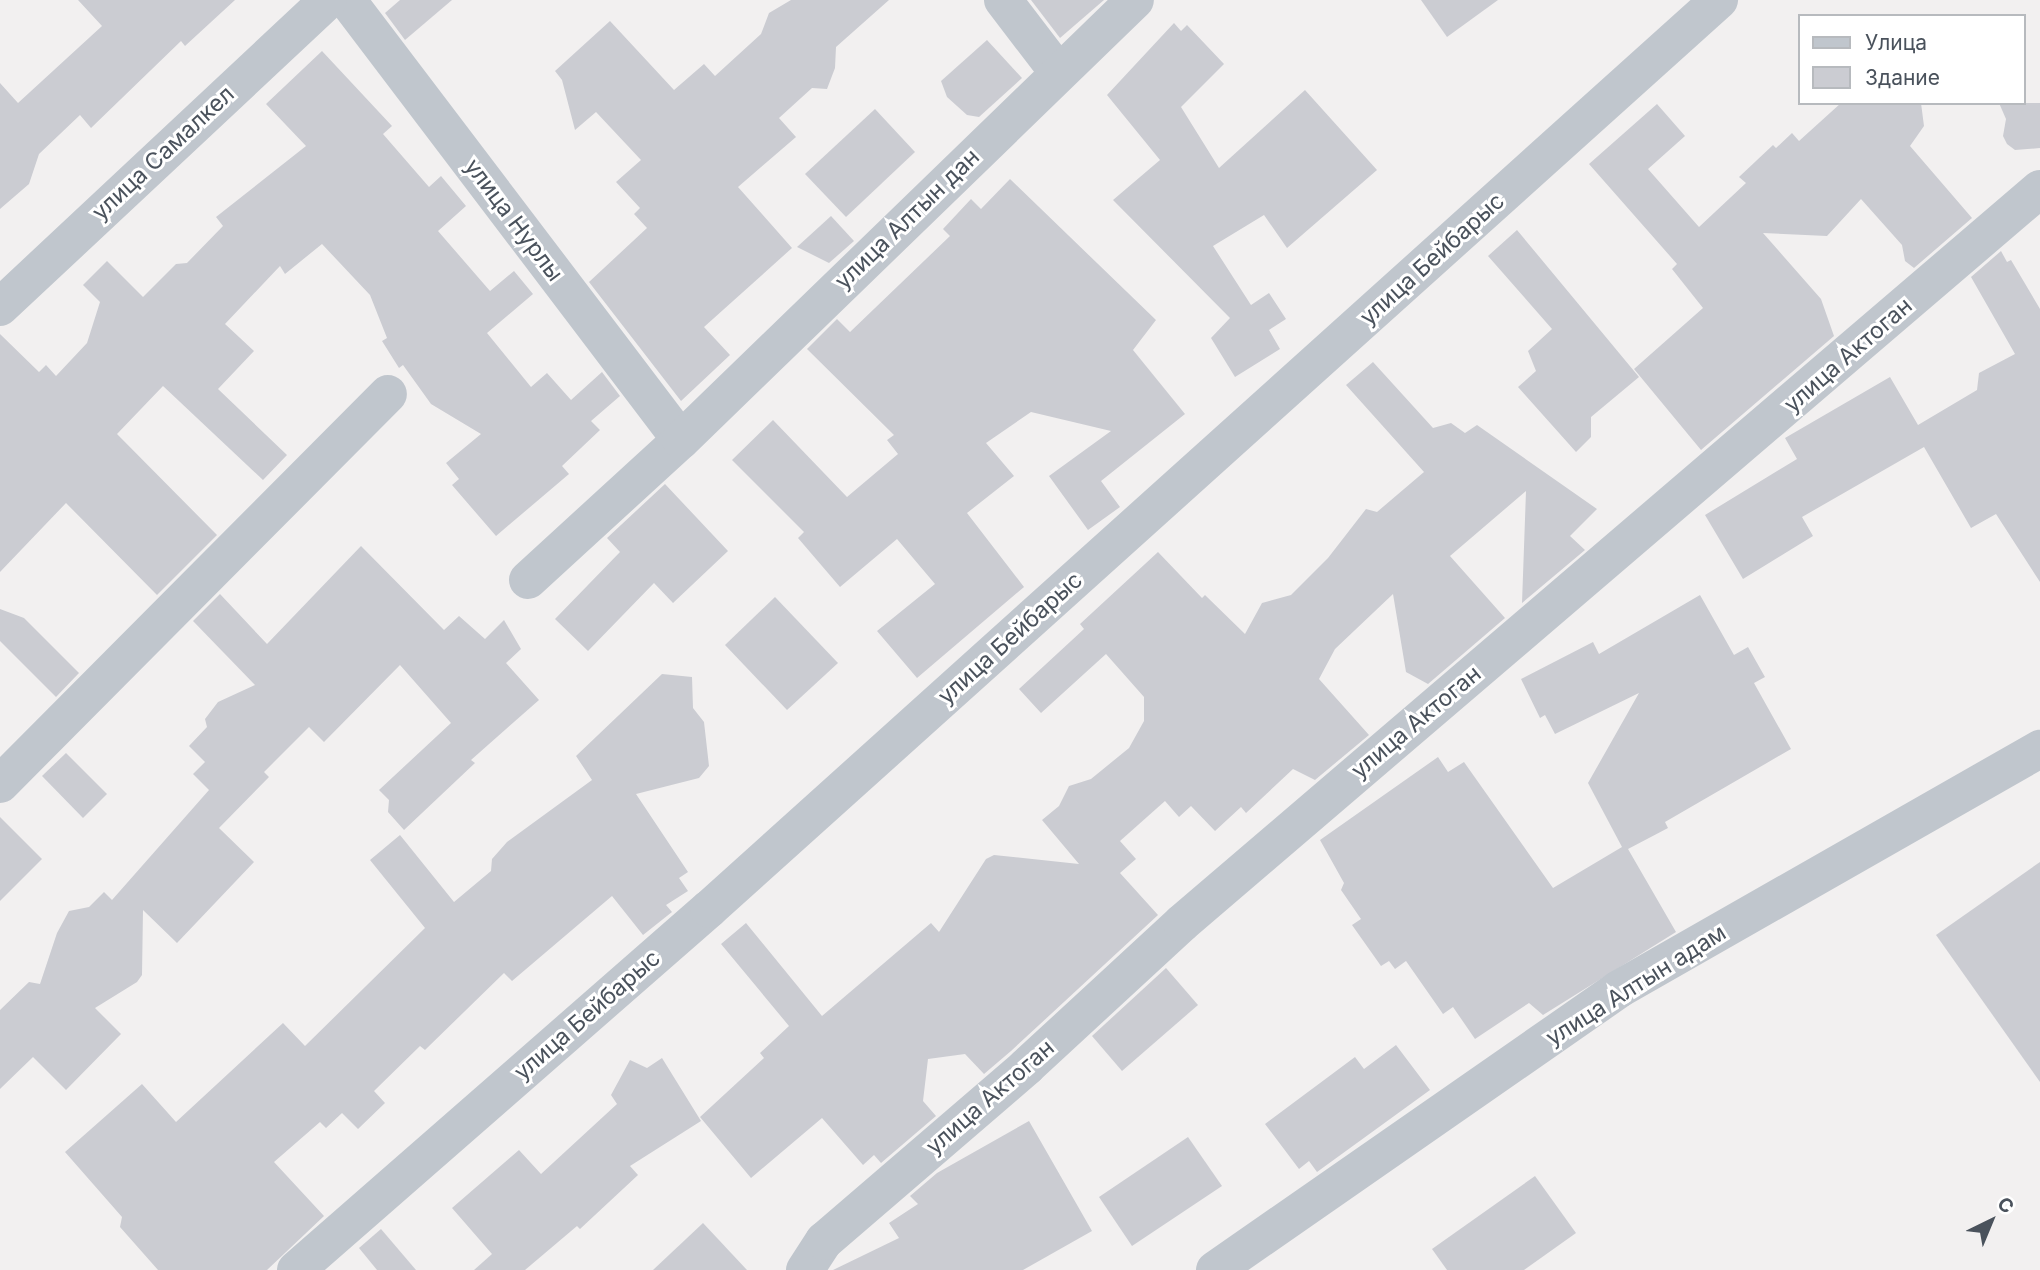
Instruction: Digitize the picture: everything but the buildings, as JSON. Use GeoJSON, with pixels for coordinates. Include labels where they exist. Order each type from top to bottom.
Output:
{"type":"FeatureCollection","features":[{"type":"Feature","properties":{"kind":"street","name":"улица Самалкел"},"geometry":{"type":"LineString","coordinates":[[0,307],[328,0]]}},
{"type":"Feature","properties":{"kind":"street","name":"улица Нурлы"},"geometry":{"type":"LineString","coordinates":[[346,0],[681,440]]}},
{"type":"Feature","properties":{"kind":"street"},"geometry":{"type":"LineString","coordinates":[[1003,0],[1058,72]]}},
{"type":"Feature","properties":{"kind":"street","name":"улица Алтын дан"},"geometry":{"type":"LineString","coordinates":[[528,580],[681,440],[1135,0]]}},
{"type":"Feature","properties":{"kind":"street","name":"улица Бейбарыс"},"geometry":{"type":"LineString","coordinates":[[296,1270],[709,909],[1719,0]]}},
{"type":"Feature","properties":{"kind":"street","name":"улица Актоган"},"geometry":{"type":"LineString","coordinates":[[807,1269],[824,1241],[1026,1068],[1192,914],[2040,189]]}},
{"type":"Feature","properties":{"kind":"street"},"geometry":{"type":"LineString","coordinates":[[0,784],[388,394]]}},
{"type":"Feature","properties":{"kind":"street","name":"улица Алтын адам"},"geometry":{"type":"LineString","coordinates":[[1215,1270],[1619,989],[2040,749]]}}]}
